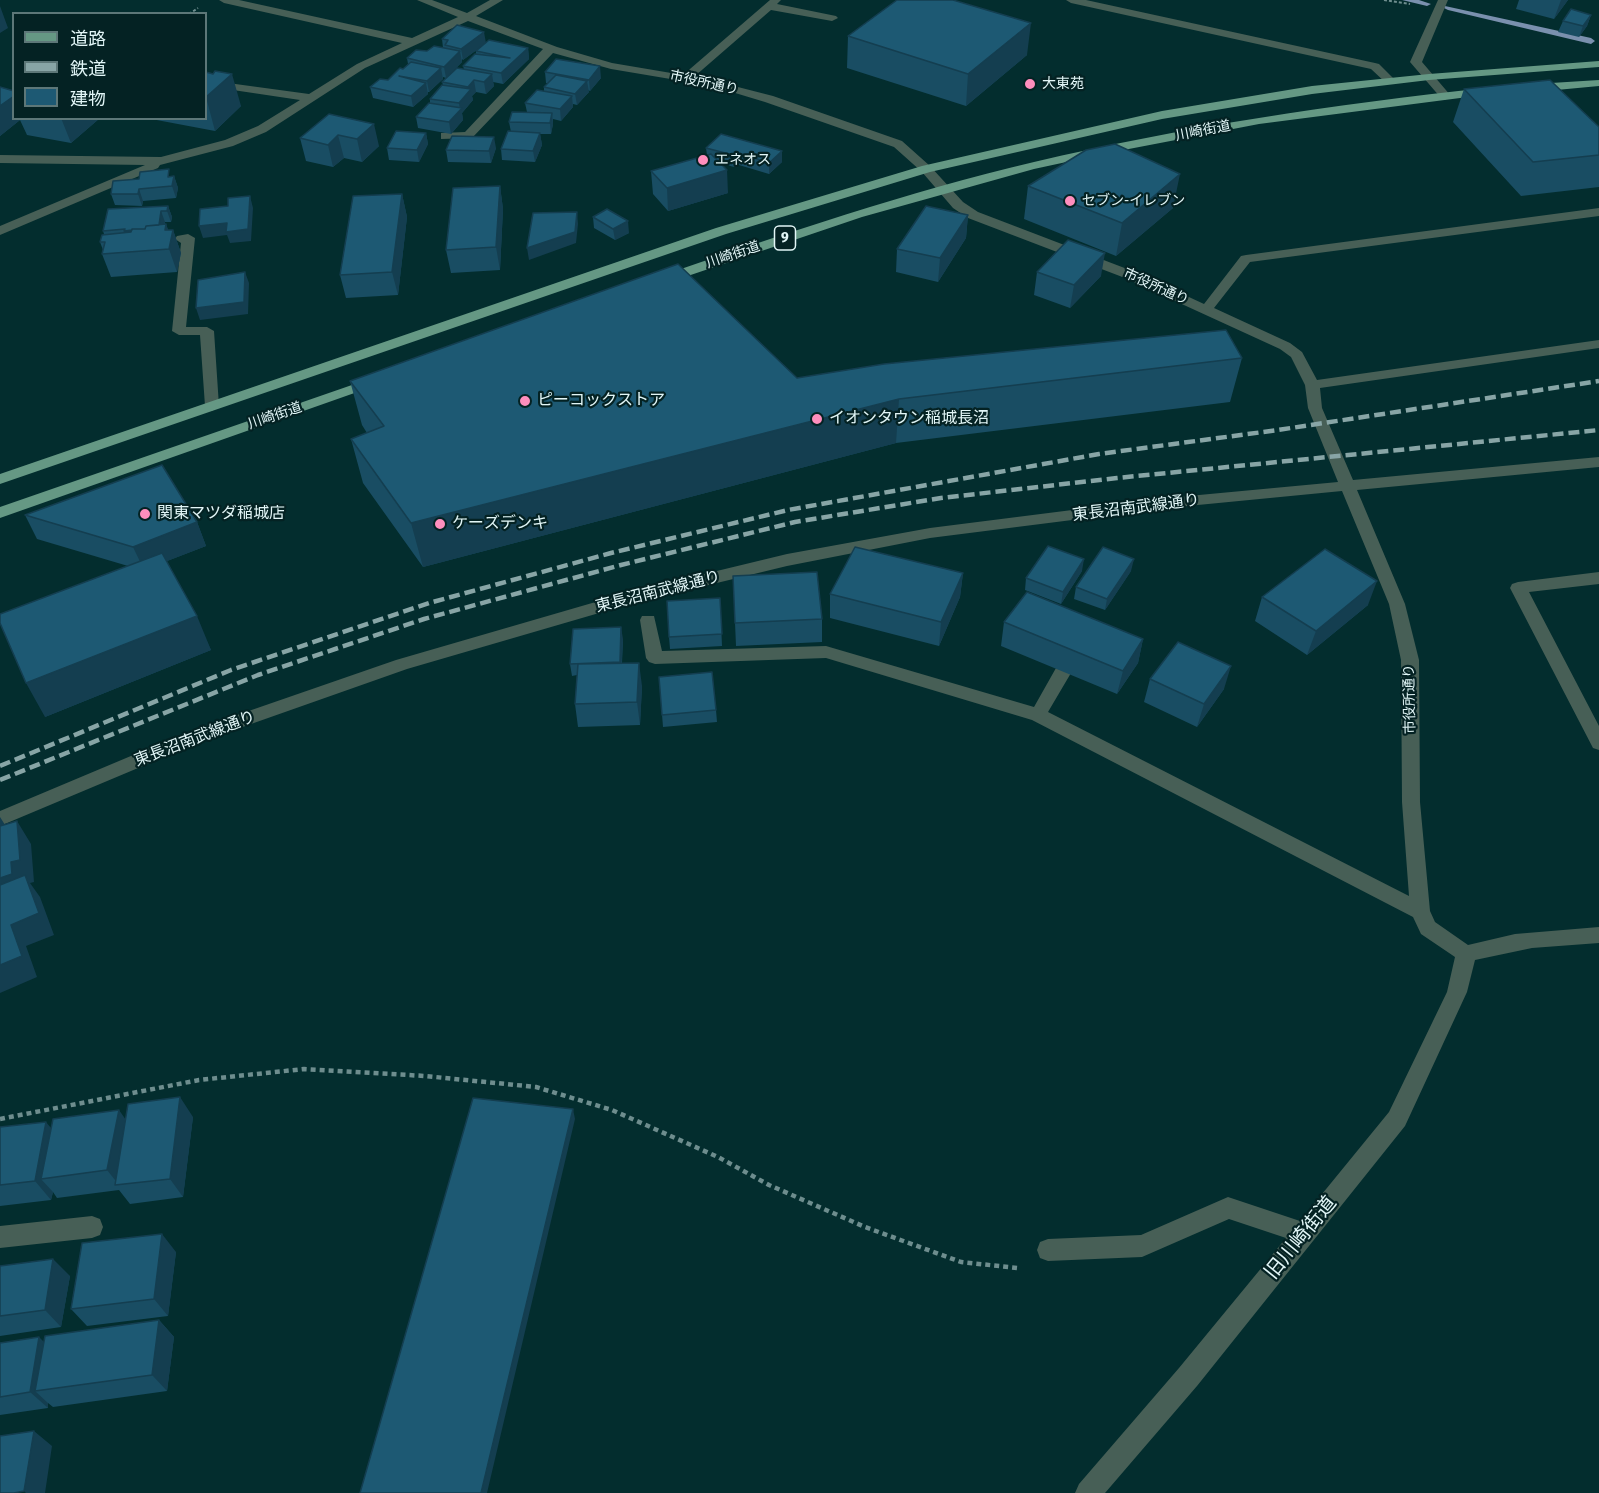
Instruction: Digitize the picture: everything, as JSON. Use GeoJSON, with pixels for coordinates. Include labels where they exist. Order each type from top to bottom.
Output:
{"type":"FeatureCollection","features":[{"type":"Feature","properties":{"kind":"main road","name":"川崎街道"},"geometry":{"type":"LineString","coordinates":[[0,479],[741,224],[926,169],[999,150],[1162,115],[1312,90],[1429,77],[1599,64]]}},
{"type":"Feature","properties":{"kind":"main road","name":"川崎街道"},"geometry":{"type":"LineString","coordinates":[[654,283],[800,233],[944,189],[1173,136],[1266,119],[1445,96],[1599,84]]}},
{"type":"Feature","properties":{"kind":"main road","name":"川崎街道"},"geometry":{"type":"LineString","coordinates":[[0,513],[383,378]]}},
{"type":"Feature","properties":{"kind":"street"},"geometry":{"type":"LineString","coordinates":[[224,0],[413,42]]}},
{"type":"Feature","properties":{"kind":"street","name":"市役所通り"},"geometry":{"type":"LineString","coordinates":[[422,0],[551,48],[611,66],[686,78],[769,99],[898,144],[926,169],[958,205],[973,215],[1108,266],[1285,346],[1297,355],[1312,385],[1315,408],[1346,486],[1397,604],[1410,660],[1411,802],[1420,911]]}},
{"type":"Feature","properties":{"kind":"street"},"geometry":{"type":"LineString","coordinates":[[0,231],[161,161],[229,143],[262,129],[361,66],[469,16],[498,0]]}},
{"type":"Feature","properties":{"kind":"street"},"geometry":{"type":"LineString","coordinates":[[1071,0],[1375,66],[1390,81]]}},
{"type":"Feature","properties":{"kind":"street"},"geometry":{"type":"LineString","coordinates":[[1443,0],[1416,62],[1445,96]]}},
{"type":"Feature","properties":{"kind":"street"},"geometry":{"type":"LineString","coordinates":[[686,78],[772,3],[832,18]]}},
{"type":"Feature","properties":{"kind":"street"},"geometry":{"type":"LineString","coordinates":[[468,135],[551,48]]}},
{"type":"Feature","properties":{"kind":"street"},"geometry":{"type":"LineString","coordinates":[[207,82],[312,98]]}},
{"type":"Feature","properties":{"kind":"street"},"geometry":{"type":"LineString","coordinates":[[445,136],[484,137]]}},
{"type":"Feature","properties":{"kind":"street"},"geometry":{"type":"LineString","coordinates":[[0,159],[161,161]]}},
{"type":"Feature","properties":{"kind":"street"},"geometry":{"type":"LineString","coordinates":[[1206,310],[1246,258],[1599,212]]}},
{"type":"Feature","properties":{"kind":"street"},"geometry":{"type":"LineString","coordinates":[[182,239],[188,238],[179,331],[207,331],[212,406]]}},
{"type":"Feature","properties":{"kind":"street"},"geometry":{"type":"LineString","coordinates":[[1312,385],[1599,344]]}},
{"type":"Feature","properties":{"kind":"street","name":"東長沼南武線通り"},"geometry":{"type":"LineString","coordinates":[[0,819],[194,737],[391,668],[630,598],[787,560],[930,533],[1167,503],[1599,462]]}},
{"type":"Feature","properties":{"kind":"street"},"geometry":{"type":"LineString","coordinates":[[1599,578],[1518,588],[1599,743]]}},
{"type":"Feature","properties":{"kind":"street"},"geometry":{"type":"LineString","coordinates":[[648,620],[655,658],[826,652],[1038,715],[1420,911],[1428,928],[1466,954],[1495,944],[1527,939],[1599,935]]}},
{"type":"Feature","properties":{"kind":"street"},"geometry":{"type":"LineString","coordinates":[[1038,715],[1062,673]]}},
{"type":"Feature","properties":{"kind":"street","name":"旧川崎街道"},"geometry":{"type":"LineString","coordinates":[[1088,1493],[1188,1377],[1397,1119],[1458,992],[1466,954]]}},
{"type":"Feature","properties":{"kind":"street"},"geometry":{"type":"LineString","coordinates":[[1048,1250],[1142,1246],[1228,1208],[1305,1233]]}},
{"type":"Feature","properties":{"kind":"street"},"geometry":{"type":"LineString","coordinates":[[0,1237],[92,1227]]}},
{"type":"Feature","properties":{"kind":"path"},"geometry":{"type":"LineString","coordinates":[[0,1119],[199,1080],[304,1069],[425,1076],[536,1087],[612,1110],[718,1157],[769,1185],[865,1227],[961,1262],[1018,1268]]}},
{"type":"Feature","properties":{"kind":"building"},"geometry":{"type":"Polygon","coordinates":[[[897,0],[953,0],[1031,23],[968,74],[848,36],[897,0]]]}},
{"type":"Feature","properties":{"kind":"building"},"geometry":{"type":"Polygon","coordinates":[[[1571,9],[1591,15],[1583,26],[1563,21],[1571,9]]]}},
{"type":"Feature","properties":{"kind":"building"},"geometry":{"type":"Polygon","coordinates":[[[457,25],[484,32],[461,49],[445,45],[448,40],[442,39],[457,25]]]}},
{"type":"Feature","properties":{"kind":"building"},"geometry":{"type":"Polygon","coordinates":[[[489,40],[528,48],[501,73],[463,66],[475,54],[510,58],[476,51],[489,40]]]}},
{"type":"Feature","properties":{"kind":"building"},"geometry":{"type":"Polygon","coordinates":[[[434,46],[460,51],[444,67],[407,58],[416,50],[427,51],[434,46]]]}},
{"type":"Feature","properties":{"kind":"building"},"geometry":{"type":"Polygon","coordinates":[[[556,59],[600,66],[589,80],[545,72],[556,59]]]}},
{"type":"Feature","properties":{"kind":"building"},"geometry":{"type":"Polygon","coordinates":[[[411,62],[441,68],[427,81],[399,76],[426,83],[411,96],[370,87],[380,79],[388,80],[400,68],[403,69],[411,62]]]}},
{"type":"Feature","properties":{"kind":"building"},"geometry":{"type":"Polygon","coordinates":[[[457,68],[492,74],[484,82],[474,80],[468,87],[442,82],[457,68]]]}},
{"type":"Feature","properties":{"kind":"building"},"geometry":{"type":"Polygon","coordinates":[[[215,71],[232,74],[207,96],[207,72],[213,74],[215,71]]]}},
{"type":"Feature","properties":{"kind":"building"},"geometry":{"type":"Polygon","coordinates":[[[556,75],[587,81],[575,94],[544,87],[556,75]]]}},
{"type":"Feature","properties":{"kind":"building"},"geometry":{"type":"Polygon","coordinates":[[[1550,80],[1599,127],[1599,155],[1533,162],[1464,89],[1550,80]]]}},
{"type":"Feature","properties":{"kind":"building"},"geometry":{"type":"Polygon","coordinates":[[[442,85],[471,89],[459,103],[430,99],[442,85]]]}},
{"type":"Feature","properties":{"kind":"building"},"geometry":{"type":"Polygon","coordinates":[[[0,87],[12,90],[12,97],[0,106],[0,87]]]}},
{"type":"Feature","properties":{"kind":"building"},"geometry":{"type":"Polygon","coordinates":[[[537,90],[572,96],[560,109],[525,103],[537,90]]]}},
{"type":"Feature","properties":{"kind":"building"},"geometry":{"type":"Polygon","coordinates":[[[429,103],[462,108],[449,122],[416,117],[429,103]]]}},
{"type":"Feature","properties":{"kind":"building"},"geometry":{"type":"Polygon","coordinates":[[[512,112],[552,113],[550,123],[509,122],[512,112]]]}},
{"type":"Feature","properties":{"kind":"building"},"geometry":{"type":"Polygon","coordinates":[[[329,114],[374,124],[357,139],[338,135],[328,145],[300,138],[329,114]]]}},
{"type":"Feature","properties":{"kind":"building"},"geometry":{"type":"Polygon","coordinates":[[[396,131],[426,133],[417,150],[387,148],[396,131]]]}},
{"type":"Feature","properties":{"kind":"building"},"geometry":{"type":"Polygon","coordinates":[[[508,131],[540,133],[533,151],[501,149],[508,131]]]}},
{"type":"Feature","properties":{"kind":"building"},"geometry":{"type":"Polygon","coordinates":[[[721,134],[782,151],[769,163],[739,153],[733,155],[706,148],[721,134]]]}},
{"type":"Feature","properties":{"kind":"building"},"geometry":{"type":"Polygon","coordinates":[[[452,136],[494,137],[489,151],[446,150],[452,136]]]}},
{"type":"Feature","properties":{"kind":"building"},"geometry":{"type":"Polygon","coordinates":[[[1115,144],[1180,174],[1122,223],[1028,186],[1086,150],[1115,144]]]}},
{"type":"Feature","properties":{"kind":"building"},"geometry":{"type":"Polygon","coordinates":[[[711,154],[727,170],[667,188],[651,171],[711,154]]]}},
{"type":"Feature","properties":{"kind":"building"},"geometry":{"type":"Polygon","coordinates":[[[169,169],[168,177],[174,176],[172,186],[139,189],[138,194],[111,194],[113,181],[139,179],[140,172],[169,169]]]}},
{"type":"Feature","properties":{"kind":"building"},"geometry":{"type":"Polygon","coordinates":[[[500,186],[496,247],[446,250],[453,188],[500,186]]]}},
{"type":"Feature","properties":{"kind":"building"},"geometry":{"type":"Polygon","coordinates":[[[402,194],[392,272],[340,275],[353,196],[402,194]]]}},
{"type":"Feature","properties":{"kind":"building"},"geometry":{"type":"Polygon","coordinates":[[[250,196],[248,229],[226,232],[227,223],[199,226],[200,209],[228,206],[228,198],[250,196]]]}},
{"type":"Feature","properties":{"kind":"building"},"geometry":{"type":"Polygon","coordinates":[[[168,206],[167,211],[161,211],[159,225],[146,226],[145,229],[103,231],[108,209],[168,206]]]}},
{"type":"Feature","properties":{"kind":"building"},"geometry":{"type":"Polygon","coordinates":[[[926,206],[968,215],[940,258],[897,249],[926,206]]]}},
{"type":"Feature","properties":{"kind":"building"},"geometry":{"type":"Polygon","coordinates":[[[607,209],[628,221],[613,229],[593,217],[607,209]]]}},
{"type":"Feature","properties":{"kind":"building"},"geometry":{"type":"Polygon","coordinates":[[[577,212],[575,232],[527,248],[533,213],[577,212]]]}},
{"type":"Feature","properties":{"kind":"building"},"geometry":{"type":"Polygon","coordinates":[[[166,224],[165,230],[173,230],[169,249],[102,254],[105,242],[100,242],[102,235],[131,232],[132,229],[145,229],[146,226],[166,224]]]}},
{"type":"Feature","properties":{"kind":"building"},"geometry":{"type":"Polygon","coordinates":[[[1068,240],[1105,253],[1074,285],[1037,272],[1068,240]]]}},
{"type":"Feature","properties":{"kind":"building"},"geometry":{"type":"Polygon","coordinates":[[[678,264],[797,378],[884,364],[1226,330],[1242,358],[899,399],[411,523],[351,439],[384,426],[350,381],[678,264]]]}},
{"type":"Feature","properties":{"kind":"building"},"geometry":{"type":"Polygon","coordinates":[[[245,272],[244,302],[196,308],[198,280],[245,272]]]}},
{"type":"Feature","properties":{"kind":"building"},"geometry":{"type":"Polygon","coordinates":[[[162,465],[197,522],[133,547],[25,515],[162,465]]]}},
{"type":"Feature","properties":{"kind":"building"},"geometry":{"type":"Polygon","coordinates":[[[1048,546],[1084,559],[1063,592],[1026,578],[1048,546]]]}},
{"type":"Feature","properties":{"kind":"building"},"geometry":{"type":"Polygon","coordinates":[[[855,547],[963,573],[941,622],[830,594],[855,547]]]}},
{"type":"Feature","properties":{"kind":"building"},"geometry":{"type":"Polygon","coordinates":[[[1103,547],[1134,559],[1107,599],[1076,587],[1103,547]]]}},
{"type":"Feature","properties":{"kind":"building"},"geometry":{"type":"Polygon","coordinates":[[[1325,549],[1377,581],[1316,631],[1262,597],[1325,549]]]}},
{"type":"Feature","properties":{"kind":"building"},"geometry":{"type":"Polygon","coordinates":[[[162,553],[197,616],[26,683],[0,623],[0,614],[162,553]]]}},
{"type":"Feature","properties":{"kind":"building"},"geometry":{"type":"Polygon","coordinates":[[[817,572],[822,619],[735,623],[733,576],[817,572]]]}},
{"type":"Feature","properties":{"kind":"building"},"geometry":{"type":"Polygon","coordinates":[[[1027,592],[1143,639],[1123,671],[1004,622],[1027,592]]]}},
{"type":"Feature","properties":{"kind":"building"},"geometry":{"type":"Polygon","coordinates":[[[720,598],[722,634],[669,637],[667,601],[720,598]]]}},
{"type":"Feature","properties":{"kind":"building"},"geometry":{"type":"Polygon","coordinates":[[[621,627],[620,662],[570,664],[573,629],[621,627]]]}},
{"type":"Feature","properties":{"kind":"building"},"geometry":{"type":"Polygon","coordinates":[[[1178,642],[1231,666],[1204,704],[1150,679],[1178,642]]]}},
{"type":"Feature","properties":{"kind":"building"},"geometry":{"type":"Polygon","coordinates":[[[639,663],[637,702],[575,704],[578,664],[639,663]]]}},
{"type":"Feature","properties":{"kind":"building"},"geometry":{"type":"Polygon","coordinates":[[[712,672],[716,710],[662,715],[659,677],[712,672]]]}},
{"type":"Feature","properties":{"kind":"building"},"geometry":{"type":"Polygon","coordinates":[[[17,821],[20,860],[11,862],[12,874],[0,878],[0,826],[17,821]]]}},
{"type":"Feature","properties":{"kind":"building"},"geometry":{"type":"Polygon","coordinates":[[[25,875],[39,913],[11,925],[22,956],[0,965],[0,885],[25,875]]]}},
{"type":"Feature","properties":{"kind":"building"},"geometry":{"type":"Polygon","coordinates":[[[180,1097],[170,1179],[115,1185],[128,1104],[180,1097]]]}},
{"type":"Feature","properties":{"kind":"building"},"geometry":{"type":"Polygon","coordinates":[[[473,1098],[573,1109],[481,1493],[360,1493],[473,1098]]]}},
{"type":"Feature","properties":{"kind":"building"},"geometry":{"type":"Polygon","coordinates":[[[119,1110],[107,1170],[41,1179],[53,1119],[119,1110]]]}},
{"type":"Feature","properties":{"kind":"building"},"geometry":{"type":"Polygon","coordinates":[[[46,1122],[35,1181],[0,1185],[0,1127],[46,1122]]]}},
{"type":"Feature","properties":{"kind":"building"},"geometry":{"type":"Polygon","coordinates":[[[162,1234],[154,1299],[71,1309],[82,1243],[162,1234]]]}},
{"type":"Feature","properties":{"kind":"building"},"geometry":{"type":"Polygon","coordinates":[[[53,1259],[45,1310],[0,1316],[0,1266],[53,1259]]]}},
{"type":"Feature","properties":{"kind":"building"},"geometry":{"type":"Polygon","coordinates":[[[159,1320],[152,1375],[35,1391],[45,1336],[159,1320]]]}},
{"type":"Feature","properties":{"kind":"building"},"geometry":{"type":"Polygon","coordinates":[[[39,1337],[30,1392],[0,1397],[0,1343],[39,1337]]]}},
{"type":"Feature","properties":{"kind":"building"},"geometry":{"type":"Polygon","coordinates":[[[34,1431],[24,1491],[0,1493],[0,1436],[34,1431]]]}},
{"type":"Feature","properties":{"kind":"waterway"},"geometry":{"type":"LineString","coordinates":[[1406,0],[1427,4]]}},
{"type":"Feature","properties":{"kind":"waterway"},"geometry":{"type":"LineString","coordinates":[[1448,8],[1591,41]]}},
{"type":"Feature","properties":{"kind":"railway"},"geometry":{"type":"LineString","coordinates":[[0,766],[231,670],[429,603],[611,553],[788,510],[1099,454],[1278,430],[1599,381]]}},
{"type":"Feature","properties":{"kind":"railway"},"geometry":{"type":"LineString","coordinates":[[0,780],[258,675],[424,619],[621,565],[795,522],[941,498],[1117,478],[1599,430]]}},
{"type":"Feature","properties":{"kind":"place","name":"大東苑"},"geometry":{"type":"Point","coordinates":[1030,84]}},
{"type":"Feature","properties":{"kind":"place","name":"エネオス"},"geometry":{"type":"Point","coordinates":[703,160]}},
{"type":"Feature","properties":{"kind":"place","name":"セブン-イレブン"},"geometry":{"type":"Point","coordinates":[1070,201]}},
{"type":"Feature","properties":{"kind":"place","name":"ピーコックストア"},"geometry":{"type":"Point","coordinates":[525,401]}},
{"type":"Feature","properties":{"kind":"place","name":"イオンタウン稲城長沼"},"geometry":{"type":"Point","coordinates":[817,419]}},
{"type":"Feature","properties":{"kind":"place","name":"関東マツダ稲城店"},"geometry":{"type":"Point","coordinates":[145,514]}},
{"type":"Feature","properties":{"kind":"place","name":"ケーズデンキ"},"geometry":{"type":"Point","coordinates":[440,524]}}]}
